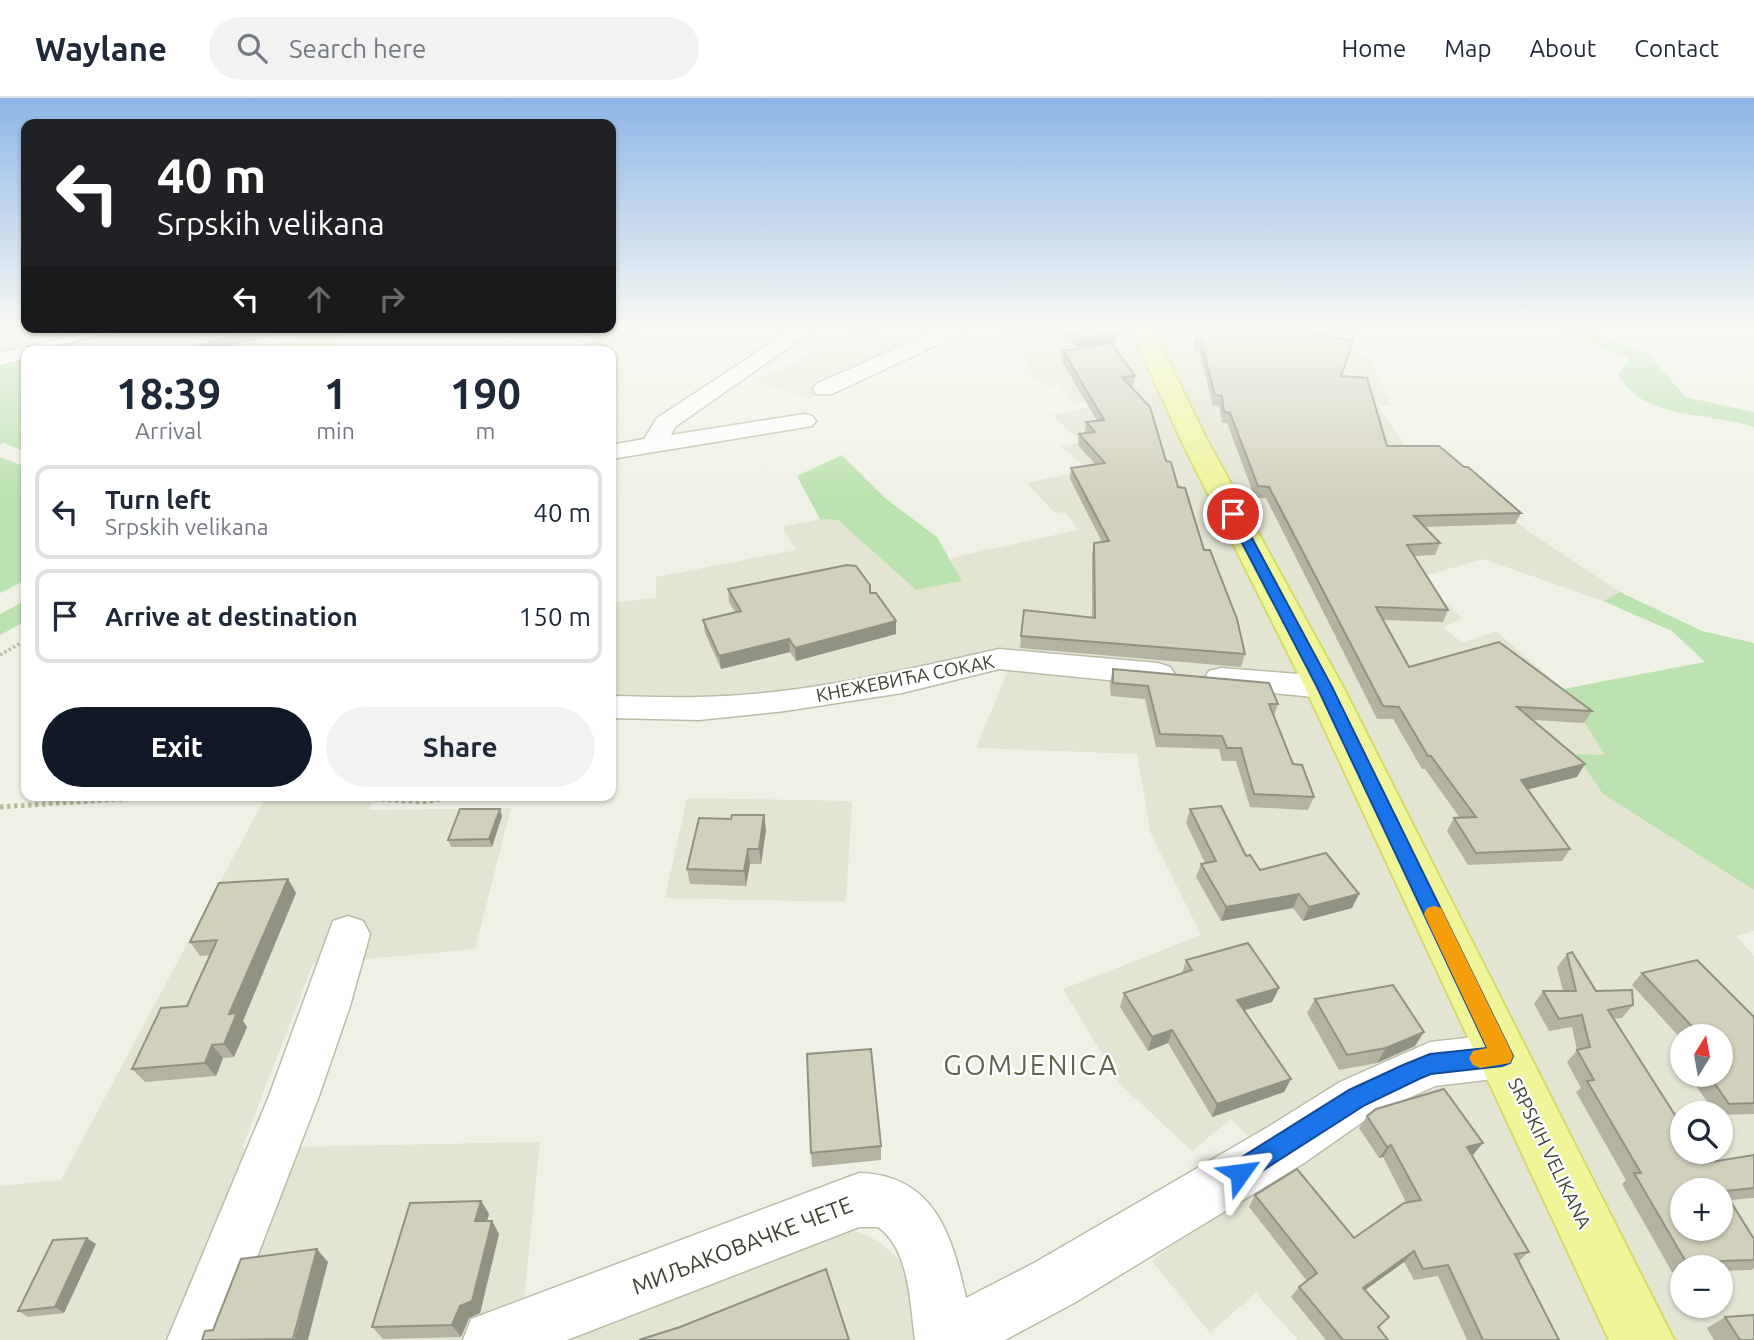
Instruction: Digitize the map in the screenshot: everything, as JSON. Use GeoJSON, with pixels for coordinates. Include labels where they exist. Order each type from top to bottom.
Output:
{"type":"FeatureCollection","features":[{"type":"Feature","properties":{"kind":"main road","name":"SRPSKIH VELIKANA"},"geometry":{"type":"LineString","coordinates":[[1168,385],[1194,440],[1324,687],[1642,1340]]}},
{"type":"Feature","properties":{"kind":"street"},"geometry":{"type":"LineString","coordinates":[[653,445],[665,423],[722,385]]}},
{"type":"Feature","properties":{"kind":"street"},"geometry":{"type":"LineString","coordinates":[[824,389],[833,385]]}},
{"type":"Feature","properties":{"kind":"street"},"geometry":{"type":"LineString","coordinates":[[616,451],[804,421]]}},
{"type":"Feature","properties":{"kind":"street","name":"КНЕЖЕВИЋА СОКАК"},"geometry":{"type":"LineString","coordinates":[[616,707],[699,709],[785,700],[902,682],[999,659],[1324,687]]}},
{"type":"Feature","properties":{"kind":"street"},"geometry":{"type":"LineString","coordinates":[[196,1340],[294,1096],[327,1006],[348,934]]}},
{"type":"Feature","properties":{"kind":"street","name":"МИЉАКОВАЧКЕ ЧЕТЕ"},"geometry":{"type":"LineString","coordinates":[[492,1340],[859,1200],[873,1197],[887,1200],[902,1210],[917,1228],[932,1274],[945,1340],[1066,1276],[1286,1145],[1357,1098],[1430,1064],[1502,1056]]}},
{"type":"Feature","properties":{"kind":"path"},"geometry":{"type":"LineString","coordinates":[[0,655],[21,643]]}},
{"type":"Feature","properties":{"kind":"path"},"geometry":{"type":"LineString","coordinates":[[0,807],[91,801]]}},
{"type":"Feature","properties":{"kind":"path"},"geometry":{"type":"LineString","coordinates":[[407,801],[428,801]]}},
{"type":"Feature","properties":{"kind":"shaded area"},"geometry":{"type":"Polygon","coordinates":[[[768,385],[840,385],[808,399],[768,385]]]}},
{"type":"Feature","properties":{"kind":"shaded area"},"geometry":{"type":"Polygon","coordinates":[[[1060,385],[1382,385],[1392,406],[1378,405],[1411,455],[1436,455],[1528,531],[1620,592],[1603,601],[1483,559],[1418,578],[1462,618],[1443,628],[1463,643],[1496,631],[1563,689],[1606,756],[1577,754],[1603,794],[1754,890],[1754,931],[1736,936],[1754,956],[1754,1340],[1298,1340],[1256,1293],[1210,1333],[1152,1261],[1276,1163],[1231,1119],[1192,1151],[1120,1084],[1063,989],[1201,935],[1151,834],[1137,754],[976,748],[1010,665],[911,681],[656,706],[616,706],[616,602],[656,598],[656,577],[796,550],[782,527],[820,519],[838,520],[916,590],[962,581],[950,558],[1078,530],[1066,513],[1054,512],[1027,483],[1089,469],[1060,446],[1082,442],[1052,415],[1088,407],[1087,403],[1071,403],[1060,385]]]}},
{"type":"Feature","properties":{"kind":"shaded area"},"geometry":{"type":"Polygon","coordinates":[[[687,798],[852,801],[846,902],[665,898],[687,798]]]}},
{"type":"Feature","properties":{"kind":"shaded area"},"geometry":{"type":"Polygon","coordinates":[[[263,801],[373,801],[369,810],[511,808],[475,949],[313,964],[242,1148],[540,1142],[520,1340],[0,1340],[0,1186],[61,1180],[263,801]]]}},
{"type":"Feature","properties":{"kind":"shaded area"},"geometry":{"type":"Polygon","coordinates":[[[844,1226],[878,1241],[912,1271],[926,1340],[558,1340],[844,1226]]]}},
{"type":"Feature","properties":{"kind":"green space"},"geometry":{"type":"Polygon","coordinates":[[[0,385],[21,385],[21,450],[0,444],[0,385]]]}},
{"type":"Feature","properties":{"kind":"green space"},"geometry":{"type":"Polygon","coordinates":[[[1626,385],[1675,385],[1685,397],[1754,412],[1754,427],[1661,408],[1626,385]]]}},
{"type":"Feature","properties":{"kind":"green space"},"geometry":{"type":"Polygon","coordinates":[[[842,455],[886,499],[937,537],[962,581],[916,590],[838,520],[820,519],[797,476],[842,455]]]}},
{"type":"Feature","properties":{"kind":"green space"},"geometry":{"type":"Polygon","coordinates":[[[0,457],[21,465],[21,582],[0,593],[0,457]]]}},
{"type":"Feature","properties":{"kind":"green space"},"geometry":{"type":"Polygon","coordinates":[[[1620,592],[1702,631],[1754,643],[1754,890],[1603,794],[1576,754],[1605,755],[1563,689],[1705,662],[1672,631],[1603,601],[1620,592]]]}},
{"type":"Feature","properties":{"kind":"green space"},"geometry":{"type":"Polygon","coordinates":[[[21,603],[21,624],[0,635],[0,614],[21,603]]]}},
{"type":"Feature","properties":{"kind":"building"},"geometry":{"type":"Polygon","coordinates":[[[1083,385],[1129,385],[1150,407],[1166,461],[1171,462],[1178,487],[1185,488],[1204,550],[1210,550],[1237,619],[1245,654],[1021,636],[1024,610],[1095,618],[1094,543],[1109,541],[1071,468],[1105,463],[1079,434],[1095,432],[1086,422],[1104,420],[1083,385]]]}},
{"type":"Feature","properties":{"kind":"building"},"geometry":{"type":"Polygon","coordinates":[[[1212,385],[1369,385],[1387,446],[1439,446],[1521,513],[1414,516],[1440,543],[1407,545],[1448,610],[1376,607],[1409,667],[1499,642],[1592,711],[1517,707],[1585,764],[1521,780],[1570,849],[1476,853],[1454,818],[1476,817],[1431,756],[1428,756],[1399,707],[1383,706],[1269,487],[1258,486],[1230,413],[1224,412],[1222,396],[1215,395],[1212,385]]]}},
{"type":"Feature","properties":{"kind":"building"},"geometry":{"type":"Polygon","coordinates":[[[847,565],[856,566],[870,585],[870,593],[876,593],[896,621],[795,648],[789,639],[719,656],[703,620],[741,611],[728,589],[847,565]]]}},
{"type":"Feature","properties":{"kind":"building"},"geometry":{"type":"Polygon","coordinates":[[[1113,669],[1269,683],[1278,704],[1269,704],[1293,764],[1302,765],[1314,797],[1254,794],[1241,748],[1227,748],[1222,736],[1160,734],[1148,686],[1113,683],[1113,669]]]}},
{"type":"Feature","properties":{"kind":"building"},"geometry":{"type":"Polygon","coordinates":[[[1221,806],[1246,856],[1250,855],[1260,870],[1326,853],[1359,894],[1309,907],[1299,894],[1226,907],[1201,864],[1216,861],[1190,809],[1221,806]]]}},
{"type":"Feature","properties":{"kind":"building"},"geometry":{"type":"Polygon","coordinates":[[[460,809],[500,809],[489,839],[448,840],[460,809]]]}},
{"type":"Feature","properties":{"kind":"building"},"geometry":{"type":"Polygon","coordinates":[[[732,815],[764,815],[759,849],[748,849],[744,871],[687,869],[699,818],[731,819],[732,815]]]}},
{"type":"Feature","properties":{"kind":"building"},"geometry":{"type":"Polygon","coordinates":[[[288,879],[229,1014],[237,1013],[224,1044],[212,1045],[205,1063],[132,1069],[161,1008],[187,1006],[217,940],[190,942],[219,883],[288,879]]]}},
{"type":"Feature","properties":{"kind":"building"},"geometry":{"type":"Polygon","coordinates":[[[1248,943],[1279,988],[1237,1000],[1291,1079],[1217,1104],[1172,1030],[1152,1037],[1124,993],[1192,970],[1186,960],[1248,943]]]}},
{"type":"Feature","properties":{"kind":"building"},"geometry":{"type":"Polygon","coordinates":[[[1572,952],[1596,991],[1632,990],[1633,1005],[1608,1010],[1670,1107],[1670,1164],[1733,1164],[1733,1158],[1754,1155],[1754,1188],[1733,1190],[1733,1178],[1670,1178],[1670,1235],[1634,1173],[1641,1173],[1587,1081],[1594,1080],[1577,1050],[1590,1047],[1582,1015],[1559,1019],[1543,991],[1576,991],[1567,954],[1572,952]]]}},
{"type":"Feature","properties":{"kind":"building"},"geometry":{"type":"Polygon","coordinates":[[[1697,960],[1754,1017],[1754,1103],[1733,1104],[1733,1101],[1727,1101],[1717,1087],[1733,1087],[1733,1024],[1690,1024],[1642,973],[1697,960]]]}},
{"type":"Feature","properties":{"kind":"building"},"geometry":{"type":"Polygon","coordinates":[[[1393,985],[1424,1032],[1386,1048],[1347,1055],[1315,999],[1393,985]]]}},
{"type":"Feature","properties":{"kind":"building"},"geometry":{"type":"Polygon","coordinates":[[[871,1049],[881,1146],[811,1153],[807,1054],[871,1049]]]}},
{"type":"Feature","properties":{"kind":"building"},"geometry":{"type":"Polygon","coordinates":[[[1444,1089],[1483,1143],[1467,1147],[1529,1252],[1515,1254],[1559,1340],[1483,1340],[1448,1265],[1423,1269],[1414,1251],[1363,1288],[1389,1317],[1378,1327],[1388,1340],[1343,1340],[1299,1287],[1317,1273],[1255,1195],[1297,1169],[1354,1238],[1404,1203],[1421,1200],[1391,1145],[1387,1147],[1367,1116],[1376,1109],[1444,1089]]]}},
{"type":"Feature","properties":{"kind":"building"},"geometry":{"type":"Polygon","coordinates":[[[481,1201],[475,1221],[492,1221],[472,1301],[460,1306],[452,1325],[372,1327],[410,1203],[481,1201]]]}},
{"type":"Feature","properties":{"kind":"building"},"geometry":{"type":"Polygon","coordinates":[[[1733,1205],[1754,1239],[1754,1260],[1733,1261],[1733,1255],[1682,1255],[1674,1241],[1733,1241],[1733,1205]]]}},
{"type":"Feature","properties":{"kind":"building"},"geometry":{"type":"Polygon","coordinates":[[[87,1238],[55,1307],[18,1311],[53,1240],[87,1238]]]}},
{"type":"Feature","properties":{"kind":"building"},"geometry":{"type":"Polygon","coordinates":[[[317,1249],[293,1339],[202,1340],[205,1331],[213,1330],[241,1259],[317,1249]]]}},
{"type":"Feature","properties":{"kind":"building"},"geometry":{"type":"Polygon","coordinates":[[[826,1269],[849,1340],[639,1340],[680,1327],[826,1269]]]}},
{"type":"Feature","properties":{"kind":"building"},"geometry":{"type":"Polygon","coordinates":[[[1754,1315],[1754,1340],[1740,1340],[1726,1318],[1754,1315]]]}},
{"type":"Feature","properties":{"kind":"slow traffic"},"geometry":{"type":"LineString","coordinates":[[1434,914],[1502,1056],[1480,1058]]}},
{"type":"Feature","properties":{"kind":"district","name":"GOMJENICA"},"geometry":{"type":"Point","coordinates":[1031,1064]}},
{"type":"Feature","properties":{"kind":"route"},"geometry":{"type":"LineString","coordinates":[[1233,514],[1324,687],[1502,1056],[1430,1064],[1411,1072],[1357,1098],[1240,1173]]}}]}
